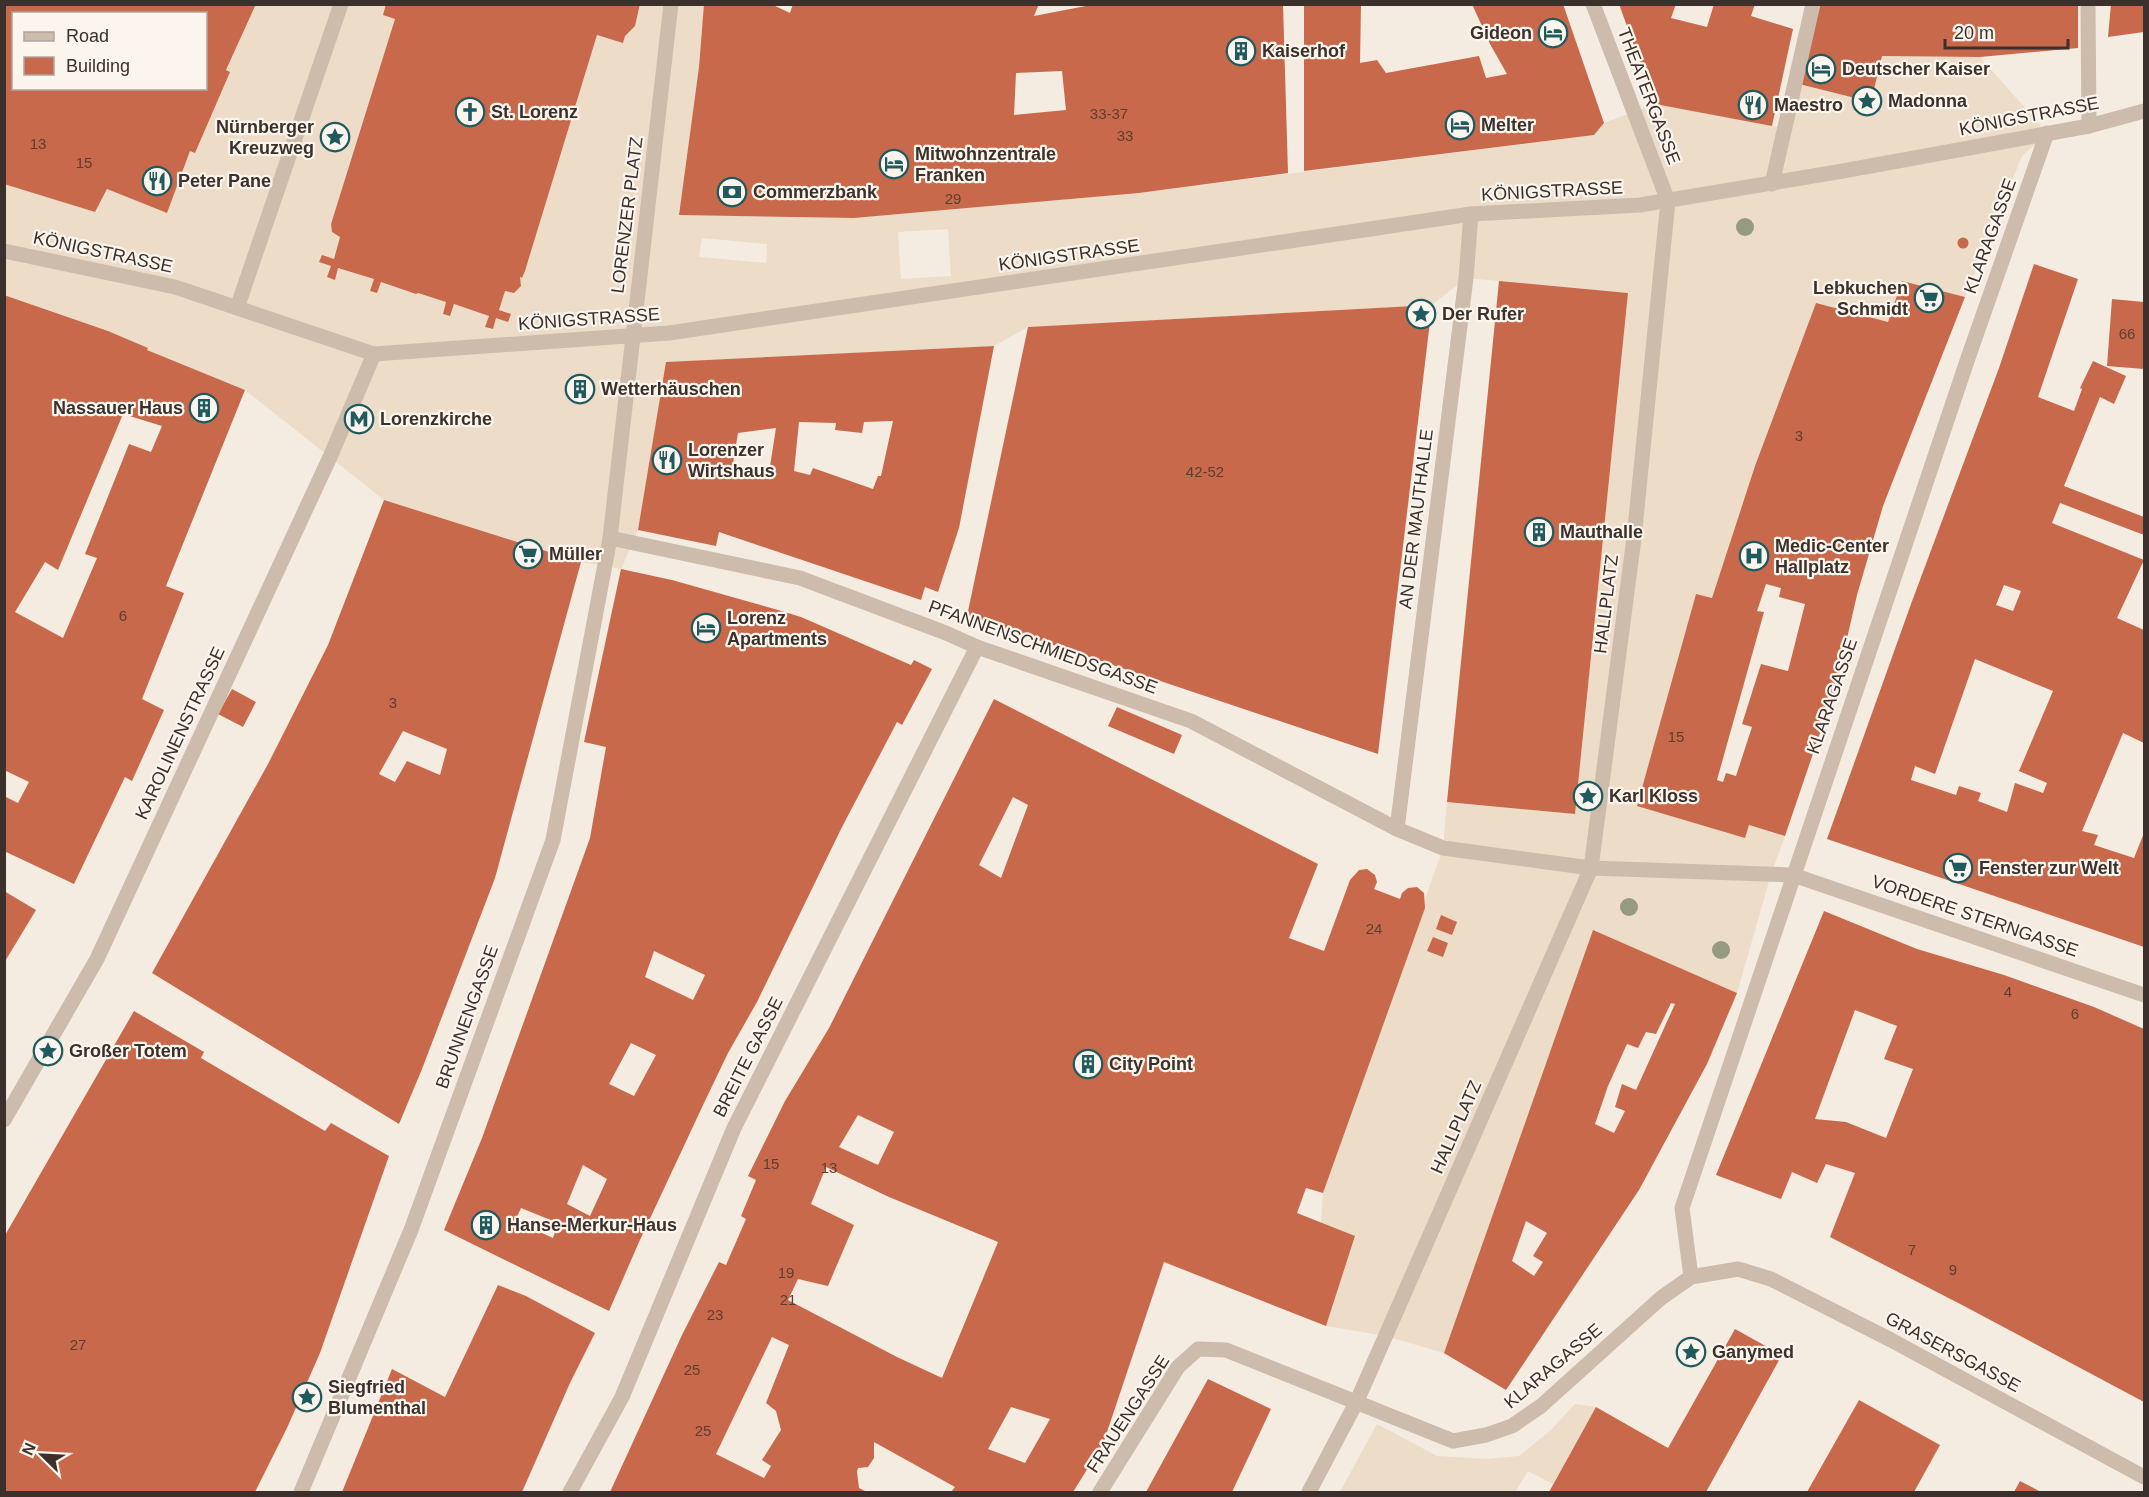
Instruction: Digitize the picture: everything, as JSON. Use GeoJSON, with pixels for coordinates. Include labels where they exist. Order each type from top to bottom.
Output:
{"type":"FeatureCollection","features":[{"type":"Feature","properties":{"kind":"street"},"geometry":{"type":"LineString","coordinates":[[237,308],[341,4]]}},
{"type":"Feature","properties":{"kind":"street","name":"LORENZER PLATZ"},"geometry":{"type":"LineString","coordinates":[[610,538],[671,4]]}},
{"type":"Feature","properties":{"kind":"street","name":"THEATERGASSE"},"geometry":{"type":"LineString","coordinates":[[1593,4],[1668,201]]}},
{"type":"Feature","properties":{"kind":"street"},"geometry":{"type":"LineString","coordinates":[[1772,183],[1813,4]]}},
{"type":"Feature","properties":{"kind":"street"},"geometry":{"type":"LineString","coordinates":[[2088,4],[2089,126]]}},
{"type":"Feature","properties":{"kind":"street","name":"KÖNIGSTRASSE"},"geometry":{"type":"LineString","coordinates":[[4,251],[175,287],[374,354],[669,333],[1471,214],[1640,206],[2089,126],[2145,111]]}},
{"type":"Feature","properties":{"kind":"street","name":"KLARAGASSE"},"geometry":{"type":"LineString","coordinates":[[1691,1277],[1682,1208],[1968,358],[2047,133]]}},
{"type":"Feature","properties":{"kind":"street","name":"HALLPLATZ"},"geometry":{"type":"LineString","coordinates":[[1309,1492],[1357,1401],[1591,868],[1634,538],[1668,201]]}},
{"type":"Feature","properties":{"kind":"street","name":"AN DER MAUTHALLE"},"geometry":{"type":"LineString","coordinates":[[1397,829],[1466,279],[1471,214]]}},
{"type":"Feature","properties":{"kind":"street","name":"KAROLINENSTRASSE"},"geometry":{"type":"LineString","coordinates":[[4,1120],[97,959],[330,457],[374,354]]}},
{"type":"Feature","properties":{"kind":"street","name":"PFANNENSCHMIEDSGASSE"},"geometry":{"type":"LineString","coordinates":[[610,538],[800,578],[977,647],[1191,721],[1397,829],[1443,849],[1591,868]]}},
{"type":"Feature","properties":{"kind":"street","name":"BRUNNENGASSE"},"geometry":{"type":"LineString","coordinates":[[301,1492],[411,1230],[553,840],[610,538]]}},
{"type":"Feature","properties":{"kind":"street","name":"BREITE GASSE"},"geometry":{"type":"LineString","coordinates":[[570,1492],[622,1397],[734,1128],[977,647]]}},
{"type":"Feature","properties":{"kind":"street"},"geometry":{"type":"LineString","coordinates":[[1591,868],[1793,875]]}},
{"type":"Feature","properties":{"kind":"street","name":"VORDERE STERNGASSE"},"geometry":{"type":"LineString","coordinates":[[1793,875],[2145,995]]}},
{"type":"Feature","properties":{"kind":"street","name":"KLARAGASSE"},"geometry":{"type":"LineString","coordinates":[[1357,1401],[1453,1440],[1486,1435],[1512,1426],[1540,1406],[1661,1298],[1691,1277],[1738,1269]]}},
{"type":"Feature","properties":{"kind":"street","name":"GRASERSGASSE"},"geometry":{"type":"LineString","coordinates":[[1738,1269],[1771,1279],[1881,1335],[2145,1477]]}},
{"type":"Feature","properties":{"kind":"street","name":"FRAUENGASSE"},"geometry":{"type":"LineString","coordinates":[[1100,1492],[1178,1367],[1198,1349],[1226,1350],[1357,1401]]}},
{"type":"Feature","properties":{"kind":"shaded area"},"geometry":{"type":"Polygon","coordinates":[[[256,5],[386,5],[383,15],[395,19],[331,224],[332,232],[340,237],[334,259],[322,255],[319,262],[331,266],[328,278],[335,279],[338,268],[374,279],[371,291],[377,293],[381,282],[418,293],[446,302],[443,314],[450,316],[454,304],[489,316],[485,327],[492,329],[505,291],[514,293],[521,286],[520,277],[522,278],[525,271],[597,35],[623,43],[625,36],[635,26],[640,5],[704,5],[699,67],[679,215],[854,218],[1139,193],[1594,135],[1604,123],[1655,104],[1785,128],[1799,84],[1871,102],[1882,56],[1980,57],[2047,133],[2022,156],[1965,297],[1902,281],[1888,322],[1816,304],[1755,466],[1712,598],[1696,594],[1638,806],[1745,837],[1749,825],[1785,836],[1771,874],[1737,993],[1593,931],[1444,1353],[1386,1336],[1326,1326],[1355,1237],[1321,1223],[1323,1193],[1443,848],[1447,802],[1575,814],[1628,293],[1466,278],[1432,305],[1028,327],[994,346],[667,362],[638,530],[621,569],[581,562],[384,500],[245,390],[147,350],[148,348],[108,331],[5,295],[5,184],[95,212],[107,189],[167,213],[190,151],[230,72],[226,70],[256,5]],[[948,229],[898,232],[901,279],[951,276],[948,229]],[[702,238],[699,257],[766,263],[767,244],[702,238]],[[579,377],[572,381],[569,389],[573,397],[581,399],[588,396],[591,388],[588,381],[579,377]]]}},
{"type":"Feature","properties":{"kind":"shaded area"},"geometry":{"type":"Polygon","coordinates":[[[1575,1404],[1596,1407],[1553,1484],[1528,1471],[1515,1492],[1340,1492],[1377,1424],[1437,1456],[1487,1459],[1519,1456],[1551,1430],[1575,1404]]]}},
{"type":"Feature","properties":{"kind":"building"},"geometry":{"type":"Polygon","coordinates":[[[4,4],[256,4],[226,70],[230,72],[195,153],[190,151],[167,213],[107,189],[95,212],[4,184],[4,4]]]}},
{"type":"Feature","properties":{"kind":"building","name":"St. Lorenz"},"geometry":{"type":"Polygon","coordinates":[[[386,4],[640,4],[635,26],[625,36],[623,43],[597,35],[525,271],[522,278],[520,277],[521,286],[514,293],[505,291],[499,310],[511,314],[508,322],[496,318],[493,329],[485,327],[489,316],[454,304],[450,316],[443,314],[446,302],[418,293],[381,282],[377,293],[370,291],[374,279],[338,268],[335,280],[327,277],[331,266],[319,262],[322,255],[334,259],[340,237],[332,232],[331,224],[395,19],[383,15],[386,4]]]}},
{"type":"Feature","properties":{"kind":"building"},"geometry":{"type":"Polygon","coordinates":[[[704,4],[771,4],[790,13],[793,4],[1039,4],[1034,16],[1096,4],[1283,4],[1288,173],[1139,193],[854,218],[679,215],[699,67],[704,4]],[[1062,71],[1016,73],[1014,115],[1066,110],[1062,71]]]}},
{"type":"Feature","properties":{"kind":"building"},"geometry":{"type":"Polygon","coordinates":[[[1304,4],[1361,4],[1360,63],[1377,60],[1386,73],[1479,56],[1486,78],[1507,74],[1472,4],[1563,4],[1604,123],[1594,135],[1304,171],[1304,4]]]}},
{"type":"Feature","properties":{"kind":"building"},"geometry":{"type":"Polygon","coordinates":[[[1619,4],[1676,4],[1671,18],[1707,27],[1714,4],[1755,4],[1751,16],[1793,29],[1772,126],[1655,104],[1619,4]]]}},
{"type":"Feature","properties":{"kind":"building"},"geometry":{"type":"Polygon","coordinates":[[[1820,4],[2078,4],[2078,48],[1980,57],[1882,56],[1871,102],[1799,84],[1820,4]]]}},
{"type":"Feature","properties":{"kind":"building"},"geometry":{"type":"Polygon","coordinates":[[[2111,4],[2144,4],[2144,32],[2108,37],[2111,4]]]}},
{"type":"Feature","properties":{"kind":"building"},"geometry":{"type":"Polygon","coordinates":[[[1963,238],[1967,239],[1967,247],[1963,248],[1959,247],[1958,243],[1959,239],[1963,238]]]}},
{"type":"Feature","properties":{"kind":"building"},"geometry":{"type":"Polygon","coordinates":[[[2034,264],[2078,279],[2038,397],[2074,411],[2082,389],[2080,388],[2093,361],[2126,376],[2114,404],[2100,397],[2064,486],[2144,517],[2144,535],[2060,503],[2052,523],[2144,560],[2117,618],[2144,630],[2144,743],[2123,733],[2082,831],[2098,835],[2094,845],[2134,858],[2144,833],[2144,947],[1827,839],[1999,368],[2034,264]],[[2004,585],[1996,605],[2013,611],[2021,591],[2004,585]],[[1975,659],[1935,774],[1915,766],[1911,780],[1956,795],[1959,786],[1981,793],[1978,801],[2007,812],[2015,783],[2043,793],[2047,783],[2019,771],[2053,691],[1975,659]]]}},
{"type":"Feature","properties":{"kind":"building","name":"Mauthalle"},"geometry":{"type":"Polygon","coordinates":[[[1499,281],[1628,293],[1575,814],[1447,802],[1499,281]]]}},
{"type":"Feature","properties":{"kind":"building"},"geometry":{"type":"Polygon","coordinates":[[[1902,281],[1965,297],[1883,506],[1857,595],[1836,686],[1785,836],[1749,825],[1745,838],[1637,806],[1696,594],[1712,598],[1755,466],[1816,303],[1888,322],[1902,281]],[[1766,584],[1757,611],[1764,612],[1717,780],[1723,782],[1726,773],[1736,776],[1752,727],[1742,724],[1761,664],[1788,671],[1805,604],[1779,597],[1781,588],[1766,584]]]}},
{"type":"Feature","properties":{"kind":"building"},"geometry":{"type":"Polygon","coordinates":[[[4,295],[108,331],[148,348],[147,350],[245,390],[166,586],[184,593],[142,699],[164,710],[132,781],[125,777],[74,884],[4,851],[4,796],[18,803],[29,782],[4,770],[4,295]],[[123,414],[58,570],[45,562],[15,612],[63,638],[97,558],[85,554],[129,444],[151,452],[162,426],[123,414]]]}},
{"type":"Feature","properties":{"kind":"building"},"geometry":{"type":"Polygon","coordinates":[[[2112,299],[2144,302],[2144,369],[2107,366],[2112,299]]]}},
{"type":"Feature","properties":{"kind":"building"},"geometry":{"type":"Polygon","coordinates":[[[1432,305],[1378,754],[967,616],[1028,327],[1432,305]]]}},
{"type":"Feature","properties":{"kind":"building"},"geometry":{"type":"Polygon","coordinates":[[[994,346],[959,528],[938,592],[925,587],[921,600],[719,532],[716,546],[638,530],[666,362],[994,346]],[[893,421],[864,422],[862,433],[835,430],[836,423],[799,422],[794,471],[810,475],[813,468],[873,489],[878,476],[881,476],[893,421]],[[776,428],[738,433],[732,470],[768,479],[776,428]]]}},
{"type":"Feature","properties":{"kind":"building","name":"Wetterhäuschen"},"geometry":{"type":"Polygon","coordinates":[[[576,378],[584,378],[590,384],[590,392],[584,398],[576,398],[570,392],[570,384],[576,378]]]}},
{"type":"Feature","properties":{"kind":"building"},"geometry":{"type":"Polygon","coordinates":[[[384,500],[581,562],[495,878],[399,1124],[152,973],[268,764],[328,645],[384,500]],[[403,731],[379,774],[395,782],[407,761],[440,775],[447,749],[403,731]]]}},
{"type":"Feature","properties":{"kind":"building"},"geometry":{"type":"Polygon","coordinates":[[[621,569],[672,580],[801,617],[911,665],[914,660],[932,669],[902,725],[897,722],[841,829],[757,1002],[728,1053],[609,1311],[444,1230],[482,1138],[590,838],[606,747],[584,742],[621,569]],[[654,951],[645,977],[693,1000],[705,975],[654,951]],[[631,1043],[609,1084],[634,1096],[656,1055],[631,1043]],[[583,1165],[567,1204],[590,1216],[607,1179],[583,1165]],[[521,1208],[515,1221],[553,1238],[558,1223],[521,1208]]]}},
{"type":"Feature","properties":{"kind":"building"},"geometry":{"type":"Polygon","coordinates":[[[232,689],[256,702],[243,727],[218,714],[232,689]]]}},
{"type":"Feature","properties":{"kind":"building","name":"City Point"},"geometry":{"type":"Polygon","coordinates":[[[994,699],[1318,864],[1289,938],[1324,951],[1350,880],[1359,870],[1367,869],[1375,875],[1377,882],[1374,889],[1400,899],[1402,893],[1408,888],[1417,887],[1424,893],[1425,908],[1323,1193],[1306,1188],[1297,1213],[1355,1236],[1326,1326],[1164,1262],[1103,1444],[1073,1492],[951,1492],[955,1487],[874,1442],[874,1458],[868,1467],[858,1468],[857,1472],[859,1488],[867,1492],[610,1492],[682,1335],[719,1262],[726,1265],[746,1219],[741,1216],[756,1180],[748,1176],[785,1101],[829,1028],[994,699]],[[1013,797],[979,865],[1001,878],[1028,805],[1013,797]],[[858,1115],[839,1147],[878,1165],[894,1132],[858,1115]],[[826,1167],[811,1204],[854,1225],[828,1286],[798,1279],[788,1300],[942,1378],[998,1242],[889,1197],[826,1167]],[[772,1337],[716,1454],[764,1478],[771,1466],[762,1460],[781,1430],[776,1411],[766,1403],[789,1345],[772,1337]],[[1011,1407],[988,1449],[1025,1463],[1050,1419],[1011,1407]]]}},
{"type":"Feature","properties":{"kind":"building"},"geometry":{"type":"Polygon","coordinates":[[[1117,707],[1182,735],[1174,754],[1108,726],[1117,707]]]}},
{"type":"Feature","properties":{"kind":"building"},"geometry":{"type":"Polygon","coordinates":[[[4,891],[36,910],[4,963],[4,891]]]}},
{"type":"Feature","properties":{"kind":"building"},"geometry":{"type":"Polygon","coordinates":[[[1824,911],[1917,949],[2004,975],[2094,1007],[2144,1029],[2144,1402],[1830,1237],[1855,1173],[1826,1164],[1817,1183],[1792,1172],[1781,1199],[1716,1175],[1824,911]],[[1855,1010],[1815,1119],[1846,1122],[1886,1138],[1913,1069],[1884,1059],[1897,1026],[1855,1010]]]}},
{"type":"Feature","properties":{"kind":"building"},"geometry":{"type":"Polygon","coordinates":[[[1441,915],[1457,922],[1452,935],[1436,929],[1441,915]]]}},
{"type":"Feature","properties":{"kind":"building"},"geometry":{"type":"Polygon","coordinates":[[[1593,930],[1737,993],[1707,1064],[1639,1190],[1506,1390],[1444,1353],[1593,930]],[[1671,1003],[1656,1034],[1646,1032],[1638,1048],[1627,1044],[1608,1086],[1595,1124],[1614,1133],[1625,1111],[1615,1107],[1622,1084],[1636,1090],[1675,1004],[1671,1003]],[[1526,1221],[1512,1261],[1534,1276],[1543,1262],[1533,1256],[1547,1233],[1526,1221]]]}},
{"type":"Feature","properties":{"kind":"building"},"geometry":{"type":"Polygon","coordinates":[[[1433,937],[1448,943],[1443,957],[1427,951],[1433,937]]]}},
{"type":"Feature","properties":{"kind":"building"},"geometry":{"type":"Polygon","coordinates":[[[134,1011],[204,1052],[201,1058],[325,1131],[331,1123],[389,1156],[320,1353],[287,1428],[255,1492],[4,1492],[4,1237],[134,1011]]]}},
{"type":"Feature","properties":{"kind":"building"},"geometry":{"type":"Polygon","coordinates":[[[498,1285],[526,1296],[595,1333],[570,1383],[522,1492],[342,1492],[392,1369],[445,1397],[498,1285]]]}},
{"type":"Feature","properties":{"kind":"building"},"geometry":{"type":"Polygon","coordinates":[[[1735,1329],[1782,1355],[1706,1492],[1549,1492],[1596,1407],[1668,1448],[1735,1329]]]}},
{"type":"Feature","properties":{"kind":"building"},"geometry":{"type":"Polygon","coordinates":[[[1208,1379],[1271,1409],[1232,1492],[1146,1492],[1208,1379]]]}},
{"type":"Feature","properties":{"kind":"building"},"geometry":{"type":"Polygon","coordinates":[[[1859,1400],[1940,1445],[1914,1492],[1807,1492],[1859,1400]]]}},
{"type":"Feature","properties":{"kind":"building"},"geometry":{"type":"Polygon","coordinates":[[[2020,1481],[2041,1492],[2014,1492],[2020,1481]]]}},
{"type":"Feature","properties":{"kind":"place","name":"Gideon"},"geometry":{"type":"Point","coordinates":[1553,33]}},
{"type":"Feature","properties":{"kind":"place","name":"Kaiserhof"},"geometry":{"type":"Point","coordinates":[1241,51]}},
{"type":"Feature","properties":{"kind":"place","name":"Deutscher Kaiser"},"geometry":{"type":"Point","coordinates":[1821,69]}},
{"type":"Feature","properties":{"kind":"place","name":"Madonna"},"geometry":{"type":"Point","coordinates":[1867,101]}},
{"type":"Feature","properties":{"kind":"place","name":"Maestro"},"geometry":{"type":"Point","coordinates":[1753,105]}},
{"type":"Feature","properties":{"kind":"place","name":"St. Lorenz"},"geometry":{"type":"Point","coordinates":[470,112]}},
{"type":"Feature","properties":{"kind":"place","name":"Melter"},"geometry":{"type":"Point","coordinates":[1460,125]}},
{"type":"Feature","properties":{"kind":"place","name":"Nürnberger Kreuzweg"},"geometry":{"type":"Point","coordinates":[335,137]}},
{"type":"Feature","properties":{"kind":"place","name":"Mitwohnzentrale Franken"},"geometry":{"type":"Point","coordinates":[894,164]}},
{"type":"Feature","properties":{"kind":"place","name":"Peter Pane"},"geometry":{"type":"Point","coordinates":[157,181]}},
{"type":"Feature","properties":{"kind":"place","name":"Commerzbank"},"geometry":{"type":"Point","coordinates":[732,192]}},
{"type":"Feature","properties":{"kind":"place","name":"Lebkuchen Schmidt"},"geometry":{"type":"Point","coordinates":[1929,298]}},
{"type":"Feature","properties":{"kind":"place","name":"Der Rufer"},"geometry":{"type":"Point","coordinates":[1421,314]}},
{"type":"Feature","properties":{"kind":"place","name":"Wetterhäuschen"},"geometry":{"type":"Point","coordinates":[580,389]}},
{"type":"Feature","properties":{"kind":"place","name":"Nassauer Haus"},"geometry":{"type":"Point","coordinates":[204,408]}},
{"type":"Feature","properties":{"kind":"place","name":"Lorenzkirche"},"geometry":{"type":"Point","coordinates":[359,419]}},
{"type":"Feature","properties":{"kind":"place","name":"Lorenzer Wirtshaus"},"geometry":{"type":"Point","coordinates":[667,460]}},
{"type":"Feature","properties":{"kind":"place","name":"Mauthalle"},"geometry":{"type":"Point","coordinates":[1539,532]}},
{"type":"Feature","properties":{"kind":"place","name":"Müller"},"geometry":{"type":"Point","coordinates":[528,554]}},
{"type":"Feature","properties":{"kind":"place","name":"Medic-Center Hallplatz"},"geometry":{"type":"Point","coordinates":[1754,556]}},
{"type":"Feature","properties":{"kind":"place","name":"Lorenz Apartments"},"geometry":{"type":"Point","coordinates":[706,628]}},
{"type":"Feature","properties":{"kind":"place","name":"Karl Kloss"},"geometry":{"type":"Point","coordinates":[1588,796]}},
{"type":"Feature","properties":{"kind":"place","name":"Fenster zur Welt"},"geometry":{"type":"Point","coordinates":[1958,868]}},
{"type":"Feature","properties":{"kind":"place","name":"Großer Totem"},"geometry":{"type":"Point","coordinates":[48,1051]}},
{"type":"Feature","properties":{"kind":"place","name":"City Point"},"geometry":{"type":"Point","coordinates":[1088,1064]}},
{"type":"Feature","properties":{"kind":"place","name":"Hanse-Merkur-Haus"},"geometry":{"type":"Point","coordinates":[486,1225]}},
{"type":"Feature","properties":{"kind":"place","name":"Ganymed"},"geometry":{"type":"Point","coordinates":[1691,1352]}},
{"type":"Feature","properties":{"kind":"place","name":"Siegfried Blumenthal"},"geometry":{"type":"Point","coordinates":[307,1397]}}]}
